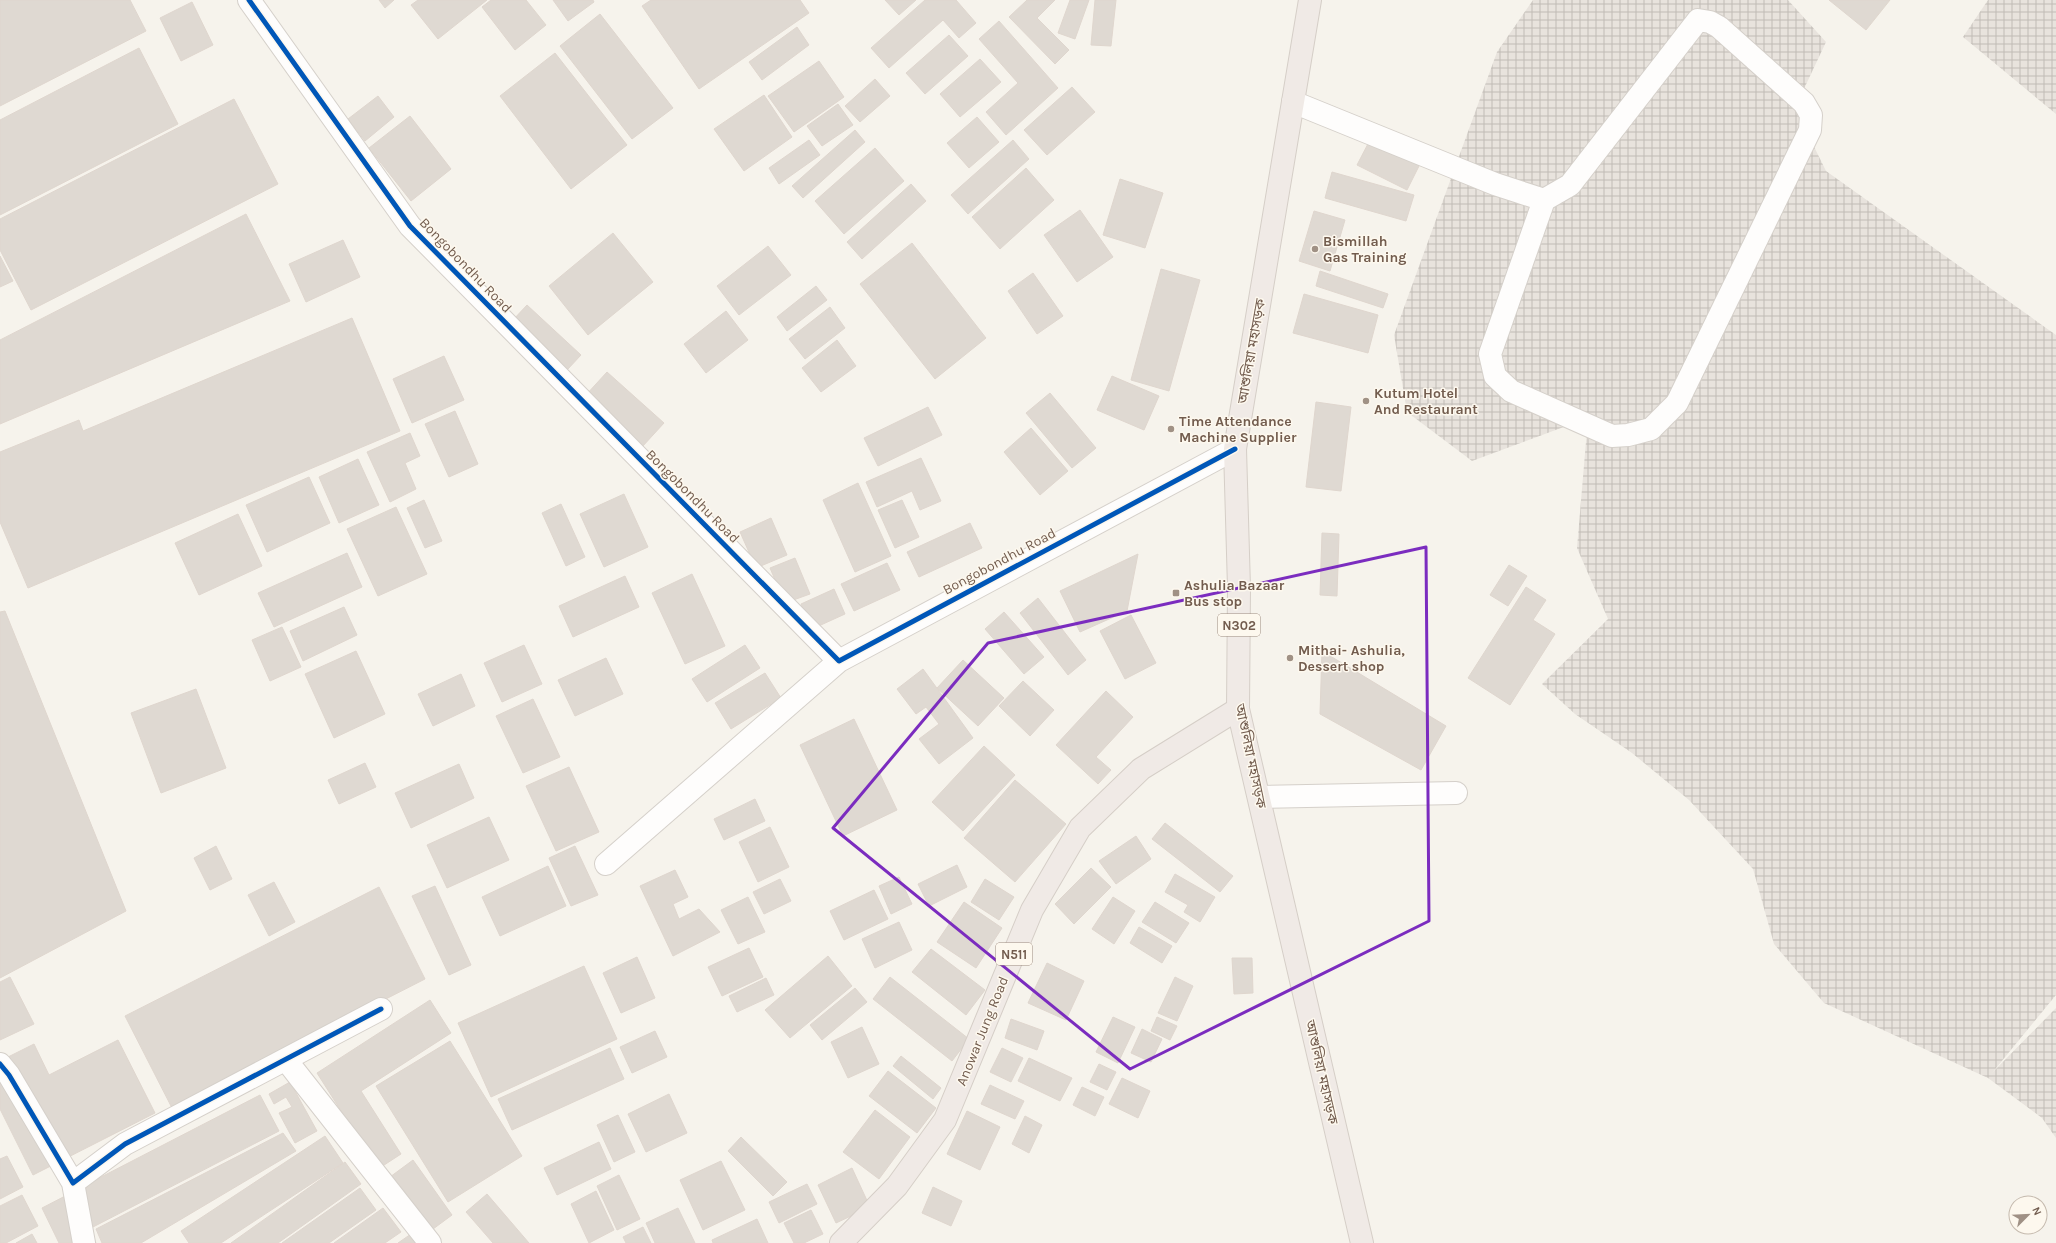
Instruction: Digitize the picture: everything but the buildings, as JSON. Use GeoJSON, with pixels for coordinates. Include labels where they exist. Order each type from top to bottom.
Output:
{"type":"FeatureCollection","features":[{"type":"Feature","properties":{"kind":"highway","name":"আশুলিয়া মহাসড়ক"},"geometry":{"type":"LineString","coordinates":[[1310,0],[1234,449],[1239,588],[1238,709],[1362,1243]]}},
{"type":"Feature","properties":{"kind":"highway","name":"Anowar Jung Road"},"geometry":{"type":"LineString","coordinates":[[841,1243],[896,1186],[945,1120],[1032,910],[1080,828],[1141,769],[1238,709]]}},
{"type":"Feature","properties":{"kind":"street","name":"Bongobondhu Road"},"geometry":{"type":"LineString","coordinates":[[249,0],[410,226],[839,661],[1234,449]]}},
{"type":"Feature","properties":{"kind":"street"},"geometry":{"type":"LineString","coordinates":[[1293,102],[1495,184],[1544,200],[1570,185],[1698,20],[1710,22],[1719,27],[1804,103],[1811,115],[1810,130],[1677,403],[1651,429],[1628,435],[1612,436],[1511,390],[1495,376],[1490,354],[1544,200]]}},
{"type":"Feature","properties":{"kind":"street"},"geometry":{"type":"LineString","coordinates":[[606,864],[839,661]]}},
{"type":"Feature","properties":{"kind":"street"},"geometry":{"type":"LineString","coordinates":[[1259,797],[1456,793]]}},
{"type":"Feature","properties":{"kind":"street"},"geometry":{"type":"LineString","coordinates":[[73,1183],[125,1144],[381,1009]]}},
{"type":"Feature","properties":{"kind":"street"},"geometry":{"type":"LineString","coordinates":[[286,1060],[430,1243]]}},
{"type":"Feature","properties":{"kind":"street"},"geometry":{"type":"LineString","coordinates":[[3,1073],[73,1183],[84,1243]]}},
{"type":"Feature","properties":{"kind":"highlighted area"},"geometry":{"type":"Polygon","coordinates":[[[1426,547],[1429,921],[1130,1069],[833,828],[988,643],[1426,547]]]}},
{"type":"Feature","properties":{"kind":"shaded area"},"geometry":{"type":"Polygon","coordinates":[[[1533,0],[1788,0],[1826,42],[1795,108],[1826,171],[2056,335],[2056,995],[1992,1073],[2056,1008],[2056,1138],[2042,1118],[1988,1078],[1824,1003],[1774,944],[1753,869],[1689,800],[1632,753],[1575,714],[1542,684],[1608,619],[1577,548],[1588,418],[1472,461],[1407,412],[1394,335],[1497,52],[1533,0]]]}},
{"type":"Feature","properties":{"kind":"shaded area"},"geometry":{"type":"Polygon","coordinates":[[[1988,0],[2056,0],[2056,114],[1963,37],[1988,0]]]}},
{"type":"Feature","properties":{"kind":"cycle path"},"geometry":{"type":"LineString","coordinates":[[249,0],[410,226],[839,661],[1235,449]]}},
{"type":"Feature","properties":{"kind":"cycle path"},"geometry":{"type":"LineString","coordinates":[[0,1064],[9,1075],[73,1183],[125,1144],[381,1009]]}},
{"type":"Feature","properties":{"kind":"place","name":"Bismillah Gas Training"},"geometry":{"type":"Point","coordinates":[1315,249]}},
{"type":"Feature","properties":{"kind":"place","name":"Kutum Hotel And Restaurant"},"geometry":{"type":"Point","coordinates":[1366,401]}},
{"type":"Feature","properties":{"kind":"place","name":"Time Attendance Machine Supplier"},"geometry":{"type":"Point","coordinates":[1171,429]}},
{"type":"Feature","properties":{"kind":"place","name":"Ashulia Bazaar Bus stop"},"geometry":{"type":"Point","coordinates":[1176,593]}},
{"type":"Feature","properties":{"kind":"place","name":"Mithai- Ashulia, Dessert shop"},"geometry":{"type":"Point","coordinates":[1290,658]}}]}
